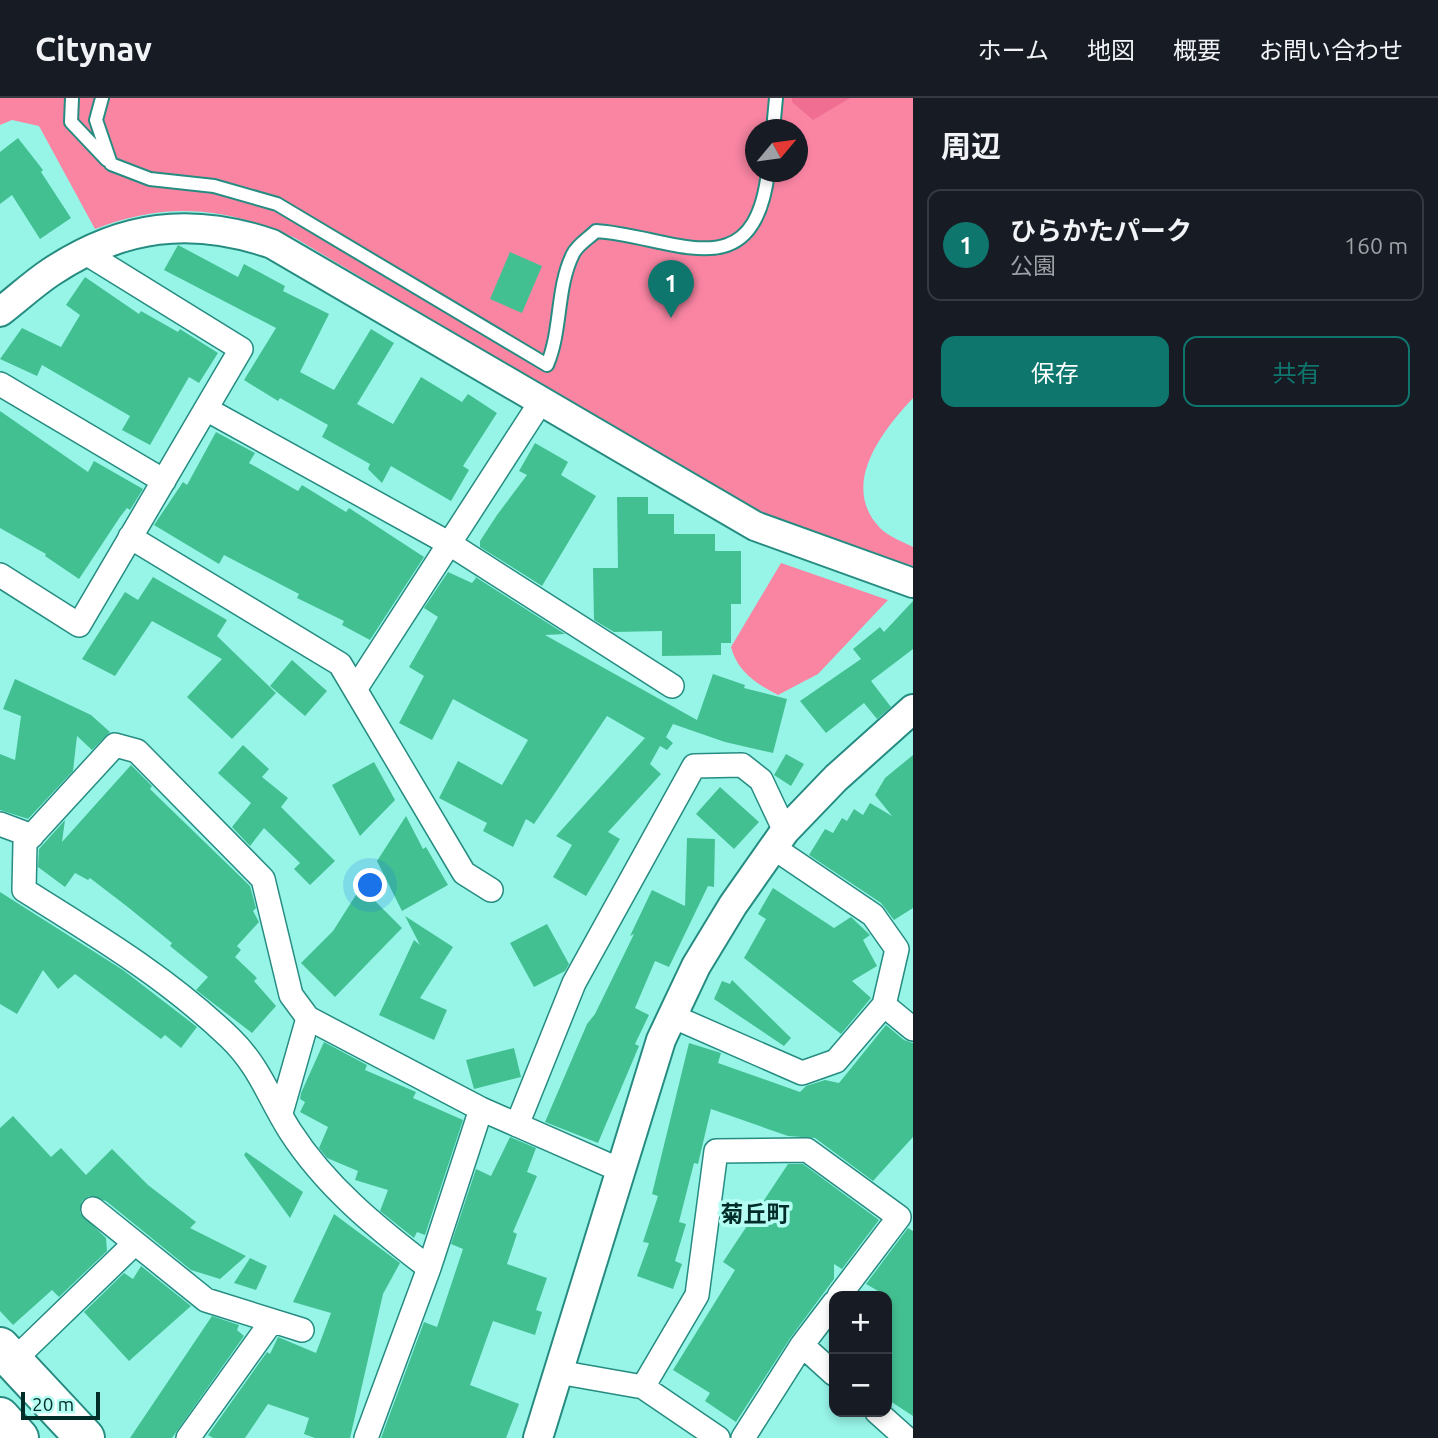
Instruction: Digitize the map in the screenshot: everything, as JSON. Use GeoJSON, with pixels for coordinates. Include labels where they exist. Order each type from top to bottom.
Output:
{"type":"FeatureCollection","features":[{"type":"Feature","properties":{"kind":"highway"},"geometry":{"type":"LineString","coordinates":[[6,1354],[85,1438]]}},
{"type":"Feature","properties":{"kind":"highway"},"geometry":{"type":"LineString","coordinates":[[0,1417],[19,1438]]}},
{"type":"Feature","properties":{"kind":"street"},"geometry":{"type":"LineString","coordinates":[[0,312],[49,273],[84,252],[135,233],[189,226],[233,230],[272,244],[755,526],[840,548],[913,583]]}},
{"type":"Feature","properties":{"kind":"street"},"geometry":{"type":"LineString","coordinates":[[0,575],[79,625],[241,349],[84,252]]}},
{"type":"Feature","properties":{"kind":"street"},"geometry":{"type":"LineString","coordinates":[[0,384],[164,481]]}},
{"type":"Feature","properties":{"kind":"street"},"geometry":{"type":"LineString","coordinates":[[356,688],[542,400]]}},
{"type":"Feature","properties":{"kind":"street"},"geometry":{"type":"LineString","coordinates":[[206,409],[450,544],[672,686]]}},
{"type":"Feature","properties":{"kind":"street"},"geometry":{"type":"LineString","coordinates":[[130,537],[340,664],[464,873],[491,890]]}},
{"type":"Feature","properties":{"kind":"street"},"geometry":{"type":"LineString","coordinates":[[538,1438],[661,1040],[672,1016],[709,945],[779,839],[836,778],[913,709]]}},
{"type":"Feature","properties":{"kind":"street"},"geometry":{"type":"LineString","coordinates":[[429,1268],[369,1221],[329,1183],[290,1130],[268,1085],[231,1039],[145,966],[24,890],[25,843],[115,745],[137,751],[263,879],[291,995],[308,1018],[481,1109],[620,1170]]}},
{"type":"Feature","properties":{"kind":"street"},"geometry":{"type":"LineString","coordinates":[[517,1125],[574,983],[694,766],[742,765],[761,780],[779,839],[873,915],[897,950],[884,1005],[836,1061],[802,1073],[672,1016]]}},
{"type":"Feature","properties":{"kind":"street"},"geometry":{"type":"LineString","coordinates":[[0,824],[32,836]]}},
{"type":"Feature","properties":{"kind":"street"},"geometry":{"type":"LineString","coordinates":[[884,1005],[913,1029]]}},
{"type":"Feature","properties":{"kind":"street"},"geometry":{"type":"LineString","coordinates":[[281,1113],[308,1018]]}},
{"type":"Feature","properties":{"kind":"street"},"geometry":{"type":"LineString","coordinates":[[366,1438],[429,1268],[481,1109]]}},
{"type":"Feature","properties":{"kind":"street"},"geometry":{"type":"LineString","coordinates":[[643,1387],[696,1295],[716,1151],[807,1150],[899,1217],[843,1291]]}},
{"type":"Feature","properties":{"kind":"street"},"geometry":{"type":"LineString","coordinates":[[93,1209],[206,1300],[302,1330]]}},
{"type":"Feature","properties":{"kind":"street"},"geometry":{"type":"LineString","coordinates":[[6,1354],[135,1243]]}},
{"type":"Feature","properties":{"kind":"street"},"geometry":{"type":"LineString","coordinates":[[743,1438],[802,1345],[829,1310]]}},
{"type":"Feature","properties":{"kind":"street"},"geometry":{"type":"LineString","coordinates":[[188,1438],[272,1321]]}},
{"type":"Feature","properties":{"kind":"street"},"geometry":{"type":"LineString","coordinates":[[802,1345],[829,1369]]}},
{"type":"Feature","properties":{"kind":"street"},"geometry":{"type":"LineString","coordinates":[[558,1372],[643,1387],[718,1438]]}},
{"type":"Feature","properties":{"kind":"street"},"geometry":{"type":"LineString","coordinates":[[883,1417],[906,1438]]}},
{"type":"Feature","properties":{"kind":"lane"},"geometry":{"type":"LineString","coordinates":[[72,98],[71,122],[111,164],[150,179],[214,186],[277,204],[547,365],[555,348],[565,281],[573,252],[596,231],[621,233],[705,251],[733,244],[755,222],[767,182]]}},
{"type":"Feature","properties":{"kind":"lane"},"geometry":{"type":"LineString","coordinates":[[102,98],[96,120],[111,164]]}},
{"type":"Feature","properties":{"kind":"lane"},"geometry":{"type":"LineString","coordinates":[[774,119],[776,98]]}},
{"type":"Feature","properties":{"kind":"shaded area"},"geometry":{"type":"Polygon","coordinates":[[[0,98],[913,98],[913,398],[889,426],[870,459],[864,494],[868,511],[880,528],[913,547],[913,566],[763,516],[295,238],[244,220],[196,211],[147,214],[95,229],[39,126],[12,120],[0,125],[0,98]]]}},
{"type":"Feature","properties":{"kind":"shaded area"},"geometry":{"type":"Polygon","coordinates":[[[792,98],[850,98],[813,120],[792,102],[792,98]]]}},
{"type":"Feature","properties":{"kind":"shaded area"},"geometry":{"type":"Polygon","coordinates":[[[781,563],[888,600],[818,674],[778,695],[748,676],[731,647],[781,563]]]}},
{"type":"Feature","properties":{"kind":"building"},"geometry":{"type":"Polygon","coordinates":[[[18,138],[43,170],[41,172],[71,218],[40,239],[12,195],[0,204],[0,152],[18,138]]]}},
{"type":"Feature","properties":{"kind":"building"},"geometry":{"type":"Polygon","coordinates":[[[178,245],[238,277],[244,264],[285,286],[283,291],[329,314],[300,372],[334,390],[371,329],[394,343],[357,404],[393,424],[421,377],[462,402],[468,394],[497,413],[463,466],[469,470],[451,501],[391,466],[382,483],[368,469],[370,464],[322,437],[328,425],[280,398],[278,401],[244,380],[276,328],[164,270],[178,245]]]}},
{"type":"Feature","properties":{"kind":"building"},"geometry":{"type":"Polygon","coordinates":[[[510,252],[542,266],[522,313],[490,299],[510,252]]]}},
{"type":"Feature","properties":{"kind":"building"},"geometry":{"type":"Polygon","coordinates":[[[85,277],[139,314],[141,311],[178,332],[180,329],[218,353],[199,383],[189,377],[150,445],[122,430],[130,416],[42,365],[37,376],[0,359],[22,328],[61,347],[80,315],[66,305],[85,277]]]}},
{"type":"Feature","properties":{"kind":"building"},"geometry":{"type":"Polygon","coordinates":[[[0,411],[88,472],[94,461],[143,489],[130,510],[127,508],[120,517],[79,579],[45,556],[46,554],[0,528],[0,411]]]}},
{"type":"Feature","properties":{"kind":"building"},"geometry":{"type":"Polygon","coordinates":[[[216,432],[255,453],[249,463],[298,491],[302,485],[346,512],[349,508],[424,557],[370,640],[342,625],[344,621],[297,598],[299,594],[224,555],[219,564],[154,525],[183,482],[187,485],[216,432]]]}},
{"type":"Feature","properties":{"kind":"building"},"geometry":{"type":"Polygon","coordinates":[[[535,443],[568,462],[561,475],[596,496],[542,586],[480,547],[480,541],[527,475],[519,471],[535,443]]]}},
{"type":"Feature","properties":{"kind":"building"},"geometry":{"type":"Polygon","coordinates":[[[617,497],[648,497],[648,514],[674,514],[674,534],[715,534],[715,551],[741,551],[741,604],[731,604],[731,643],[721,643],[721,655],[662,656],[662,631],[614,632],[594,620],[593,568],[618,568],[617,497]]]}},
{"type":"Feature","properties":{"kind":"building"},"geometry":{"type":"Polygon","coordinates":[[[448,572],[472,583],[476,578],[474,576],[565,634],[545,635],[697,720],[713,674],[745,685],[744,688],[787,699],[773,753],[725,742],[673,724],[666,737],[673,743],[667,750],[660,746],[650,764],[661,774],[608,832],[620,839],[586,896],[553,877],[572,845],[556,836],[645,738],[607,716],[534,824],[526,819],[513,847],[483,831],[487,823],[439,798],[458,761],[502,785],[528,740],[453,699],[432,740],[399,723],[424,676],[409,667],[438,617],[424,608],[448,572]]]}},
{"type":"Feature","properties":{"kind":"building"},"geometry":{"type":"Polygon","coordinates":[[[153,577],[227,620],[217,636],[276,693],[232,739],[187,697],[222,659],[152,621],[115,676],[82,659],[125,592],[138,600],[153,577]]]}},
{"type":"Feature","properties":{"kind":"building"},"geometry":{"type":"Polygon","coordinates":[[[913,601],[913,649],[871,681],[891,707],[877,719],[864,703],[826,733],[800,701],[861,659],[853,649],[880,627],[884,632],[913,601]]]}},
{"type":"Feature","properties":{"kind":"building"},"geometry":{"type":"Polygon","coordinates":[[[292,660],[327,691],[305,716],[270,686],[292,660]]]}},
{"type":"Feature","properties":{"kind":"building"},"geometry":{"type":"Polygon","coordinates":[[[15,679],[91,715],[110,732],[92,750],[77,736],[73,771],[28,819],[0,810],[0,754],[15,760],[21,716],[3,709],[15,679]]]}},
{"type":"Feature","properties":{"kind":"building"},"geometry":{"type":"Polygon","coordinates":[[[243,745],[269,769],[262,777],[288,798],[281,807],[335,861],[310,885],[294,869],[300,863],[264,828],[250,846],[232,827],[251,803],[218,773],[243,745]]]}},
{"type":"Feature","properties":{"kind":"building"},"geometry":{"type":"Polygon","coordinates":[[[786,754],[804,764],[791,786],[774,775],[786,754]]]}},
{"type":"Feature","properties":{"kind":"building"},"geometry":{"type":"Polygon","coordinates":[[[913,755],[913,908],[894,920],[881,903],[809,855],[825,829],[833,833],[842,818],[847,821],[854,809],[863,815],[870,803],[892,816],[875,795],[885,778],[913,755]]]}},
{"type":"Feature","properties":{"kind":"building"},"geometry":{"type":"Polygon","coordinates":[[[374,762],[395,800],[360,836],[332,785],[374,762]]]}},
{"type":"Feature","properties":{"kind":"building"},"geometry":{"type":"Polygon","coordinates":[[[131,765],[152,786],[150,789],[250,886],[256,908],[253,911],[259,922],[237,946],[241,950],[235,957],[257,978],[254,981],[276,1006],[252,1033],[196,990],[208,977],[129,908],[90,878],[88,880],[75,873],[65,887],[38,867],[39,849],[65,820],[62,842],[131,765]]]}},
{"type":"Feature","properties":{"kind":"building"},"geometry":{"type":"Polygon","coordinates":[[[720,787],[759,822],[734,849],[696,814],[720,787]]]}},
{"type":"Feature","properties":{"kind":"building"},"geometry":{"type":"Polygon","coordinates":[[[406,816],[423,849],[426,847],[448,885],[402,911],[377,861],[406,816]]]}},
{"type":"Feature","properties":{"kind":"building"},"geometry":{"type":"Polygon","coordinates":[[[687,838],[715,839],[714,887],[708,886],[669,967],[655,961],[635,1008],[649,1015],[635,1044],[639,1046],[598,1143],[545,1122],[587,1024],[595,1014],[634,934],[630,936],[652,890],[685,906],[687,838]]]}},
{"type":"Feature","properties":{"kind":"building"},"geometry":{"type":"Polygon","coordinates":[[[361,887],[402,928],[335,997],[301,963],[333,931],[361,887]]]}},
{"type":"Feature","properties":{"kind":"building"},"geometry":{"type":"Polygon","coordinates":[[[773,888],[834,928],[851,917],[870,935],[863,940],[877,966],[852,981],[871,998],[841,1034],[744,958],[766,919],[758,914],[773,888]]]}},
{"type":"Feature","properties":{"kind":"building"},"geometry":{"type":"Polygon","coordinates":[[[0,892],[123,970],[197,1027],[181,1048],[165,1035],[161,1039],[75,974],[58,989],[43,970],[17,1014],[0,1004],[0,892]]]}},
{"type":"Feature","properties":{"kind":"building"},"geometry":{"type":"Polygon","coordinates":[[[405,916],[453,947],[420,998],[447,1010],[434,1040],[379,1015],[414,940],[420,945],[405,916]]]}},
{"type":"Feature","properties":{"kind":"building"},"geometry":{"type":"Polygon","coordinates":[[[547,924],[569,964],[565,971],[534,987],[510,943],[547,924]]]}},
{"type":"Feature","properties":{"kind":"building"},"geometry":{"type":"Polygon","coordinates":[[[732,980],[791,1038],[784,1046],[714,999],[722,981],[730,984],[732,980]]]}},
{"type":"Feature","properties":{"kind":"building"},"geometry":{"type":"Polygon","coordinates":[[[886,1025],[904,1040],[913,1043],[913,1137],[873,1181],[815,1138],[788,1136],[711,1109],[698,1164],[694,1163],[679,1222],[686,1224],[675,1261],[682,1264],[673,1289],[637,1276],[649,1243],[643,1242],[658,1196],[652,1194],[689,1043],[721,1053],[718,1063],[800,1092],[806,1086],[825,1080],[839,1083],[886,1025]]]}},
{"type":"Feature","properties":{"kind":"building"},"geometry":{"type":"Polygon","coordinates":[[[324,1042],[367,1065],[365,1070],[416,1092],[413,1098],[463,1120],[425,1235],[417,1232],[414,1238],[380,1211],[388,1190],[355,1180],[358,1171],[327,1158],[319,1148],[328,1127],[300,1112],[305,1102],[300,1099],[301,1093],[324,1042]]]}},
{"type":"Feature","properties":{"kind":"building"},"geometry":{"type":"Polygon","coordinates":[[[514,1048],[521,1077],[474,1089],[466,1060],[514,1048]]]}},
{"type":"Feature","properties":{"kind":"building"},"geometry":{"type":"Polygon","coordinates":[[[13,1116],[51,1157],[61,1148],[86,1175],[112,1149],[148,1185],[196,1222],[190,1228],[246,1256],[220,1279],[191,1270],[106,1201],[89,1196],[82,1201],[80,1213],[106,1238],[107,1251],[59,1297],[52,1290],[13,1325],[0,1311],[0,1128],[13,1116]]]}},
{"type":"Feature","properties":{"kind":"building"},"geometry":{"type":"Polygon","coordinates":[[[510,1137],[536,1148],[527,1172],[537,1176],[513,1232],[517,1234],[507,1264],[547,1278],[536,1310],[542,1312],[535,1335],[493,1321],[470,1385],[519,1404],[506,1438],[381,1438],[424,1322],[437,1327],[463,1249],[451,1244],[476,1169],[491,1176],[510,1137]]]}},
{"type":"Feature","properties":{"kind":"building"},"geometry":{"type":"Polygon","coordinates":[[[246,1152],[303,1192],[290,1218],[244,1155],[246,1152]]]}},
{"type":"Feature","properties":{"kind":"building"},"geometry":{"type":"Polygon","coordinates":[[[788,1164],[803,1164],[879,1220],[842,1269],[834,1264],[834,1279],[791,1337],[736,1422],[705,1401],[710,1393],[673,1370],[735,1270],[723,1262],[788,1164]]]}},
{"type":"Feature","properties":{"kind":"building"},"geometry":{"type":"Polygon","coordinates":[[[334,1214],[400,1263],[383,1294],[350,1438],[315,1438],[304,1434],[309,1418],[268,1404],[245,1438],[213,1438],[208,1435],[267,1352],[270,1354],[278,1337],[316,1353],[331,1313],[293,1302],[334,1214]]]}},
{"type":"Feature","properties":{"kind":"building"},"geometry":{"type":"Polygon","coordinates":[[[908,1228],[913,1231],[913,1416],[892,1402],[892,1291],[878,1291],[866,1284],[908,1228]]]}},
{"type":"Feature","properties":{"kind":"building"},"geometry":{"type":"Polygon","coordinates":[[[250,1258],[267,1266],[256,1290],[234,1283],[250,1258]]]}},
{"type":"Feature","properties":{"kind":"building"},"geometry":{"type":"Polygon","coordinates":[[[141,1266],[191,1306],[129,1361],[84,1312],[124,1273],[133,1279],[141,1266]]]}},
{"type":"Feature","properties":{"kind":"building"},"geometry":{"type":"Polygon","coordinates":[[[212,1316],[239,1325],[237,1330],[244,1336],[172,1438],[130,1438],[212,1316]]]}},
{"type":"Feature","properties":{"kind":"place","name":"ひらかたパーク"},"geometry":{"type":"Point","coordinates":[671,318]}},
{"type":"Feature","properties":{"kind":"district","name":"菊丘町"},"geometry":{"type":"Point","coordinates":[755,1213]}}]}
